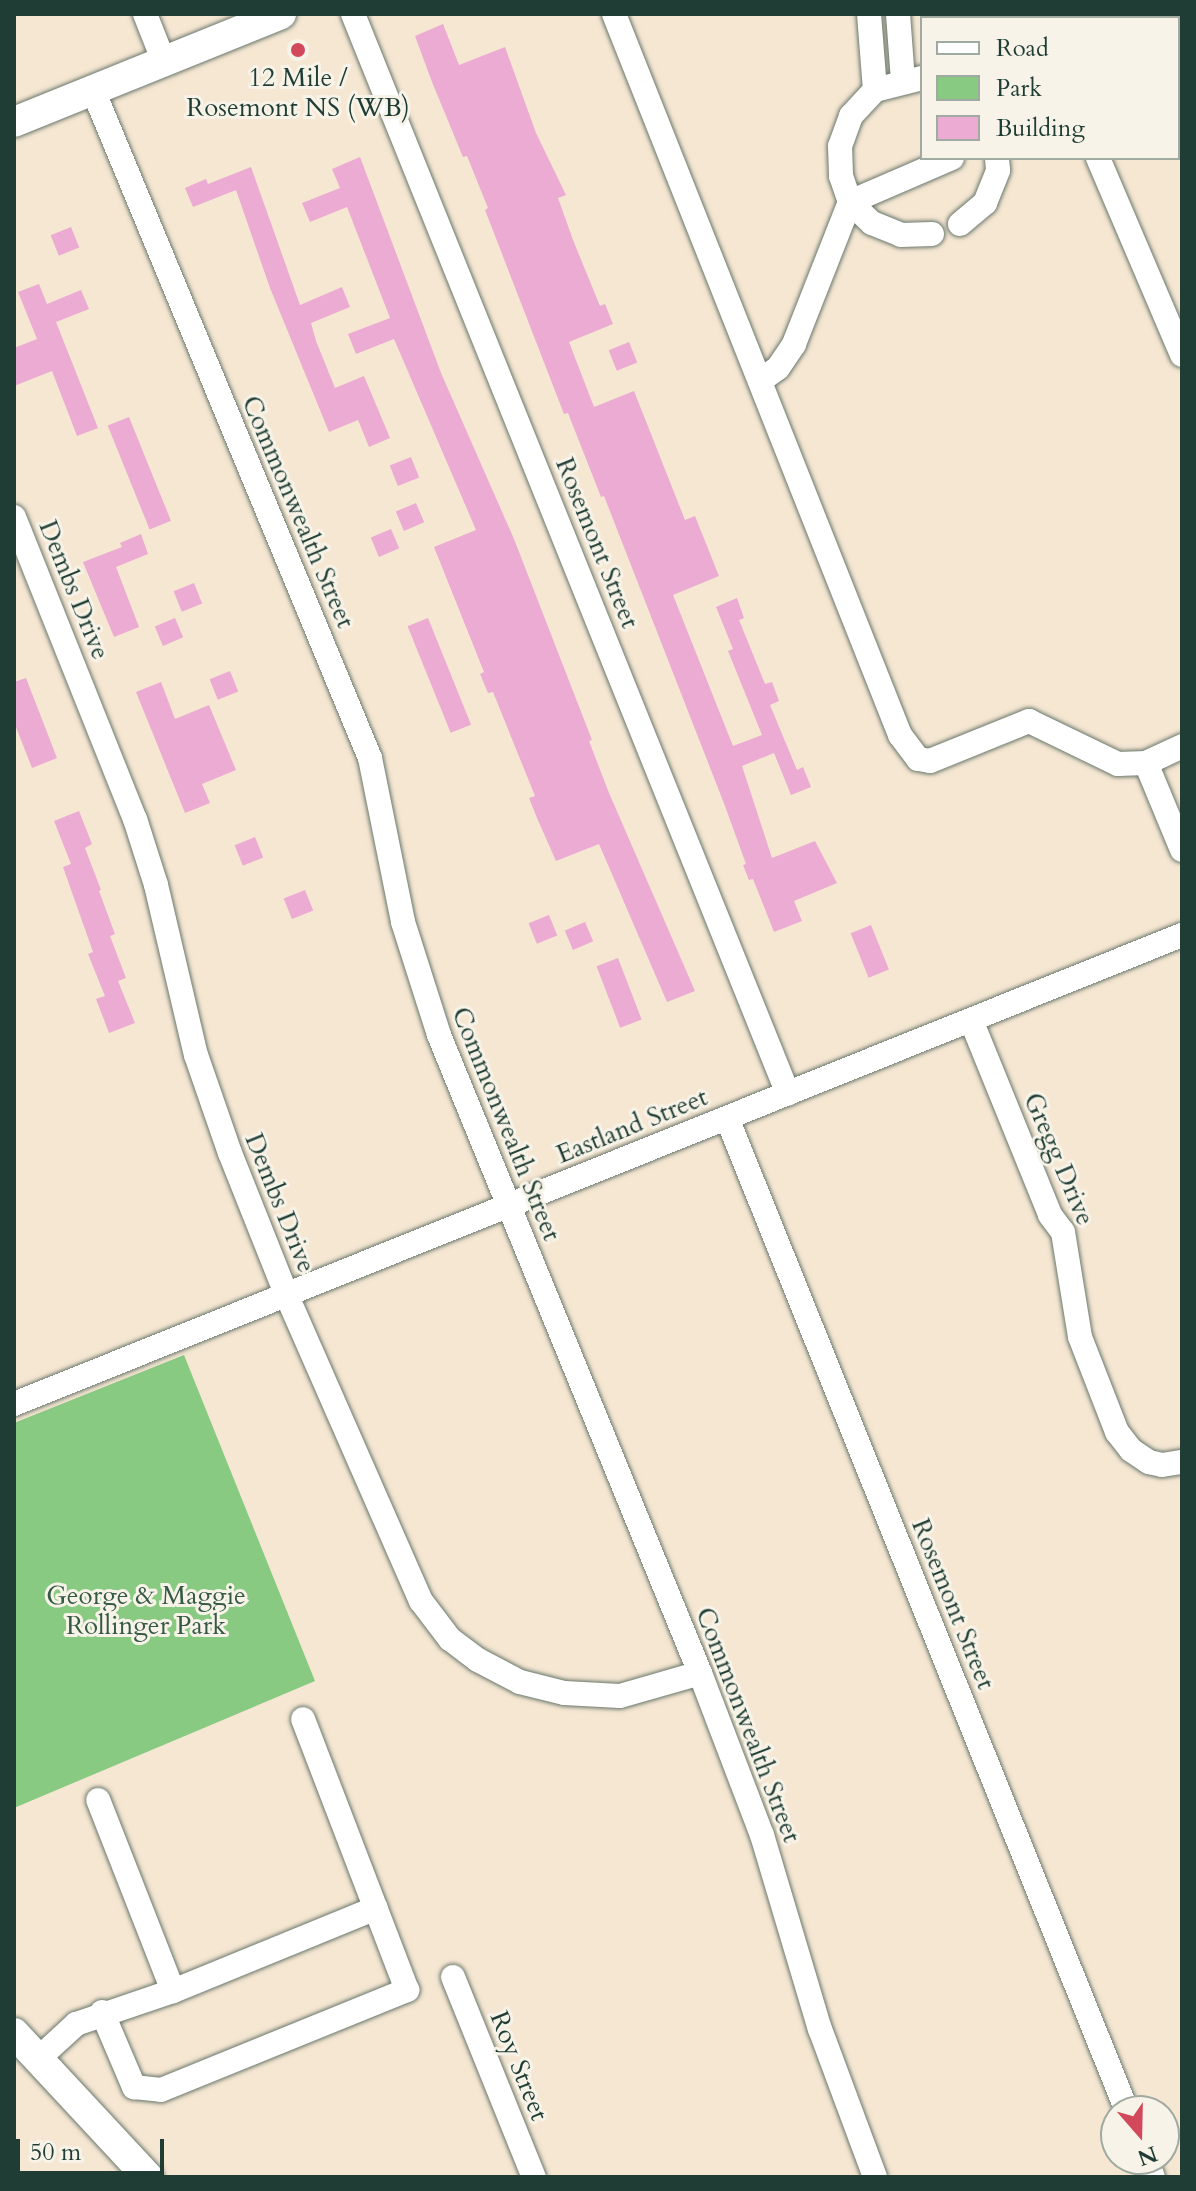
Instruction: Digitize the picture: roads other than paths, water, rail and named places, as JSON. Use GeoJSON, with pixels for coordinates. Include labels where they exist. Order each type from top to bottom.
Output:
{"type":"FeatureCollection","features":[{"type":"Feature","properties":{"kind":"main road"},"geometry":{"type":"LineString","coordinates":[[14,122],[281,14]]}},
{"type":"Feature","properties":{"kind":"main road"},"geometry":{"type":"LineString","coordinates":[[14,2033],[148,2177]]}},
{"type":"Feature","properties":{"kind":"street"},"geometry":{"type":"LineString","coordinates":[[145,14],[164,62]]}},
{"type":"Feature","properties":{"kind":"street","name":"Rosemont Street"},"geometry":{"type":"LineString","coordinates":[[353,14],[788,1094]]}},
{"type":"Feature","properties":{"kind":"street"},"geometry":{"type":"LineString","coordinates":[[614,14],[622,41],[900,735],[918,759],[930,761],[1029,721],[1118,764],[1146,763],[1182,746]]}},
{"type":"Feature","properties":{"kind":"street"},"geometry":{"type":"LineString","coordinates":[[869,14],[875,90]]}},
{"type":"Feature","properties":{"kind":"street"},"geometry":{"type":"LineString","coordinates":[[898,14],[913,79],[875,90],[851,116],[840,146],[841,176],[850,202],[872,223],[901,235],[932,234]]}},
{"type":"Feature","properties":{"kind":"street","name":"Commonwealth Street"},"geometry":{"type":"LineString","coordinates":[[93,90],[370,758],[417,973],[508,1206],[700,1673],[762,1835],[820,2029],[875,2177]]}},
{"type":"Feature","properties":{"kind":"street"},"geometry":{"type":"LineString","coordinates":[[760,381],[778,368],[794,344],[850,202],[947,160]]}},
{"type":"Feature","properties":{"kind":"street"},"geometry":{"type":"LineString","coordinates":[[960,224],[985,203],[998,170],[997,160]]}},
{"type":"Feature","properties":{"kind":"street"},"geometry":{"type":"LineString","coordinates":[[1099,160],[1182,355]]}},
{"type":"Feature","properties":{"kind":"street","name":"Dembs Drive"},"geometry":{"type":"LineString","coordinates":[[14,517],[135,819],[156,885],[200,1068],[287,1296],[409,1577],[432,1619],[450,1639],[478,1660],[520,1682],[564,1693],[620,1696],[700,1673]]}},
{"type":"Feature","properties":{"kind":"street"},"geometry":{"type":"LineString","coordinates":[[1146,763],[1182,850]]}},
{"type":"Feature","properties":{"kind":"street","name":"Eastland Street"},"geometry":{"type":"LineString","coordinates":[[14,1404],[1182,935]]}},
{"type":"Feature","properties":{"kind":"street","name":"Gregg Drive"},"geometry":{"type":"LineString","coordinates":[[971,1020],[1050,1215],[1063,1232],[1080,1337],[1117,1432],[1131,1450],[1149,1462],[1162,1465],[1182,1462]]}},
{"type":"Feature","properties":{"kind":"street","name":"Rosemont Street"},"geometry":{"type":"LineString","coordinates":[[727,1118],[1121,2095]]}},
{"type":"Feature","properties":{"kind":"street"},"geometry":{"type":"LineString","coordinates":[[102,2012],[134,2087],[161,2090],[407,1990],[303,1719]]}},
{"type":"Feature","properties":{"kind":"street"},"geometry":{"type":"LineString","coordinates":[[98,1800],[173,1991]]}},
{"type":"Feature","properties":{"kind":"street"},"geometry":{"type":"LineString","coordinates":[[38,2059],[76,2024],[102,2012],[173,1991],[376,1908]]}},
{"type":"Feature","properties":{"kind":"street","name":"Roy Street"},"geometry":{"type":"LineString","coordinates":[[453,1977],[534,2177]]}},
{"type":"Feature","properties":{"kind":"place","name":"12 Mile / Rosemont NS (WB)"},"geometry":{"type":"Point","coordinates":[298,50]}},
{"type":"Feature","properties":{"kind":"park label","name":"George & Maggie Rollinger Park"},"geometry":{"type":"Point","coordinates":[146,1611]}}]}
